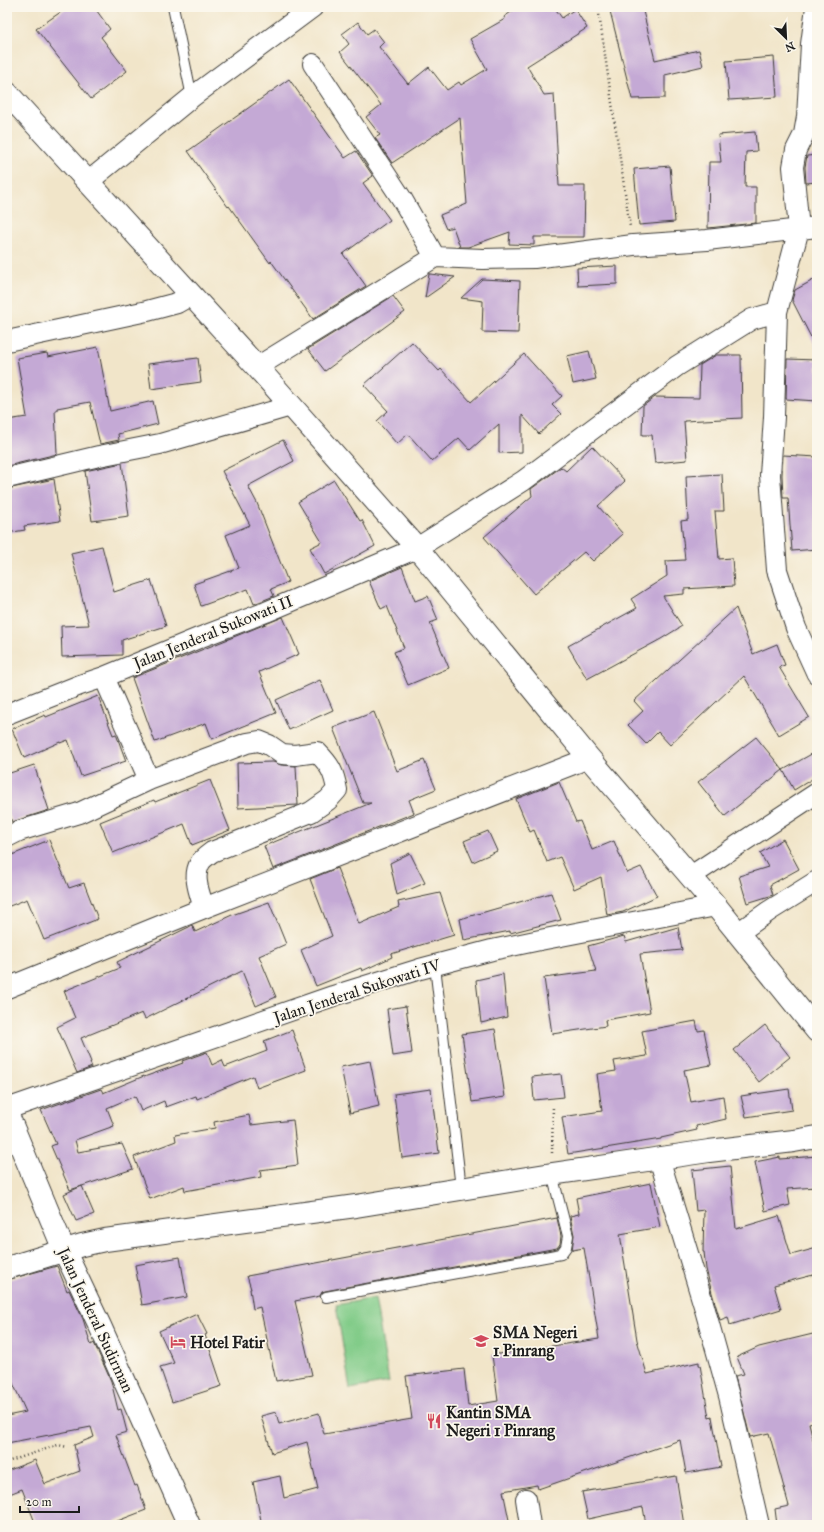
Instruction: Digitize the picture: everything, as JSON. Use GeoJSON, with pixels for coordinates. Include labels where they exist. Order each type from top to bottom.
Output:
{"type":"FeatureCollection","features":[{"type":"Feature","properties":{"kind":"main road"},"geometry":{"type":"LineString","coordinates":[[7,93],[89,181],[257,367],[417,548],[589,758],[716,906],[817,1031]]}},
{"type":"Feature","properties":{"kind":"main road","name":"Jalan Jenderal Sudirman"},"geometry":{"type":"LineString","coordinates":[[7,1113],[64,1250],[189,1525]]}},
{"type":"Feature","properties":{"kind":"main road"},"geometry":{"type":"LineString","coordinates":[[7,1268],[64,1250],[106,1240],[356,1206],[552,1174],[817,1137]]}},
{"type":"Feature","properties":{"kind":"street"},"geometry":{"type":"LineString","coordinates":[[89,181],[192,97],[313,7]]}},
{"type":"Feature","properties":{"kind":"street"},"geometry":{"type":"LineString","coordinates":[[816,7],[811,44],[807,117],[804,134],[796,150],[793,167],[808,228],[777,312],[774,417],[770,474],[778,570],[796,628],[817,674]]}},
{"type":"Feature","properties":{"kind":"street"},"geometry":{"type":"LineString","coordinates":[[313,64],[402,199],[435,257]]}},
{"type":"Feature","properties":{"kind":"street"},"geometry":{"type":"LineString","coordinates":[[257,367],[435,257],[483,259],[534,258],[633,245],[707,240],[808,228]]}},
{"type":"Feature","properties":{"kind":"street"},"geometry":{"type":"LineString","coordinates":[[7,341],[147,311],[177,303],[191,295]]}},
{"type":"Feature","properties":{"kind":"street","name":"Jalan Jenderal Sukowati II"},"geometry":{"type":"LineString","coordinates":[[7,714],[104,677],[201,636],[266,612],[417,548],[523,481],[677,366],[752,319],[777,312]]}},
{"type":"Feature","properties":{"kind":"street"},"geometry":{"type":"LineString","coordinates":[[7,478],[99,456],[160,444],[291,406]]}},
{"type":"Feature","properties":{"kind":"street"},"geometry":{"type":"LineString","coordinates":[[104,677],[149,780]]}},
{"type":"Feature","properties":{"kind":"street"},"geometry":{"type":"LineString","coordinates":[[7,837],[19,831],[79,813],[149,780],[247,743],[259,741],[269,745],[282,754],[295,755],[317,752],[328,763],[335,776],[337,790],[328,800],[311,812],[212,852],[200,862],[196,872],[204,908]]}},
{"type":"Feature","properties":{"kind":"street"},"geometry":{"type":"LineString","coordinates":[[7,988],[204,908],[589,758]]}},
{"type":"Feature","properties":{"kind":"street"},"geometry":{"type":"LineString","coordinates":[[691,876],[817,793]]}},
{"type":"Feature","properties":{"kind":"street"},"geometry":{"type":"LineString","coordinates":[[738,933],[769,910],[817,881]]}},
{"type":"Feature","properties":{"kind":"street","name":"Jalan Jenderal Sukowati IV"},"geometry":{"type":"LineString","coordinates":[[7,1109],[333,996],[434,966],[492,950],[716,906]]}},
{"type":"Feature","properties":{"kind":"street"},"geometry":{"type":"LineString","coordinates":[[659,1158],[704,1306],[729,1396],[759,1525]]}},
{"type":"Feature","properties":{"kind":"street"},"geometry":{"type":"LineString","coordinates":[[526,1499],[530,1525]]}},
{"type":"Feature","properties":{"kind":"lane"},"geometry":{"type":"LineString","coordinates":[[173,7],[192,97]]}},
{"type":"Feature","properties":{"kind":"lane"},"geometry":{"type":"LineString","coordinates":[[434,966],[461,1188]]}},
{"type":"Feature","properties":{"kind":"lane"},"geometry":{"type":"LineString","coordinates":[[326,1297],[561,1254],[566,1247],[568,1236],[552,1174]]}},
{"type":"Feature","properties":{"kind":"path"},"geometry":{"type":"LineString","coordinates":[[598,7],[633,245]]}},
{"type":"Feature","properties":{"kind":"path"},"geometry":{"type":"LineString","coordinates":[[552,1174],[553,1105]]}},
{"type":"Feature","properties":{"kind":"path"},"geometry":{"type":"LineString","coordinates":[[7,1462],[58,1445],[68,1447]]}},
{"type":"Feature","properties":{"kind":"green space"},"geometry":{"type":"Polygon","coordinates":[[[375,1298],[389,1382],[350,1389],[336,1305],[375,1298]]]}},
{"type":"Feature","properties":{"kind":"building"},"geometry":{"type":"Polygon","coordinates":[[[68,7],[94,7],[110,29],[101,37],[127,71],[91,99],[36,29],[68,7]]]}},
{"type":"Feature","properties":{"kind":"building"},"geometry":{"type":"Polygon","coordinates":[[[518,7],[554,7],[562,18],[575,9],[587,28],[527,66],[544,95],[554,94],[559,186],[585,186],[584,237],[534,237],[534,245],[509,244],[510,232],[468,247],[460,247],[453,227],[446,229],[440,215],[467,204],[460,118],[392,163],[375,138],[380,135],[366,117],[381,105],[340,52],[349,44],[342,34],[358,22],[367,34],[374,29],[384,42],[379,47],[408,84],[429,67],[447,90],[459,82],[461,85],[487,69],[470,39],[505,19],[504,17],[518,7]]]}},
{"type":"Feature","properties":{"kind":"building"},"geometry":{"type":"Polygon","coordinates":[[[609,7],[642,7],[655,60],[699,50],[703,66],[665,75],[665,98],[632,99],[609,7]]]}},
{"type":"Feature","properties":{"kind":"building"},"geometry":{"type":"Polygon","coordinates":[[[774,57],[777,97],[729,100],[726,61],[774,57]]]}},
{"type":"Feature","properties":{"kind":"building"},"geometry":{"type":"Polygon","coordinates":[[[289,79],[345,158],[356,151],[373,176],[363,183],[390,220],[343,254],[366,286],[313,319],[271,261],[270,263],[229,206],[228,207],[188,151],[289,79]]]}},
{"type":"Feature","properties":{"kind":"building"},"geometry":{"type":"Polygon","coordinates":[[[755,132],[757,151],[746,152],[745,187],[756,187],[756,223],[708,228],[709,162],[721,162],[718,135],[755,132]]]}},
{"type":"Feature","properties":{"kind":"building"},"geometry":{"type":"Polygon","coordinates":[[[817,155],[817,182],[806,183],[805,167],[807,156],[817,155]]]}},
{"type":"Feature","properties":{"kind":"building"},"geometry":{"type":"Polygon","coordinates":[[[670,166],[675,222],[639,225],[634,169],[670,166]]]}},
{"type":"Feature","properties":{"kind":"building"},"geometry":{"type":"Polygon","coordinates":[[[617,266],[617,284],[578,286],[577,268],[617,266]]]}},
{"type":"Feature","properties":{"kind":"building"},"geometry":{"type":"Polygon","coordinates":[[[430,274],[455,277],[425,298],[430,274]]]}},
{"type":"Feature","properties":{"kind":"building"},"geometry":{"type":"Polygon","coordinates":[[[817,278],[817,349],[792,300],[795,290],[817,278]]]}},
{"type":"Feature","properties":{"kind":"building"},"geometry":{"type":"Polygon","coordinates":[[[482,279],[520,281],[518,333],[482,332],[483,301],[461,298],[482,279]]]}},
{"type":"Feature","properties":{"kind":"building"},"geometry":{"type":"Polygon","coordinates":[[[393,296],[405,312],[325,371],[308,349],[393,296]]]}},
{"type":"Feature","properties":{"kind":"building"},"geometry":{"type":"Polygon","coordinates":[[[412,342],[439,371],[441,369],[471,402],[524,354],[562,396],[552,405],[561,414],[539,434],[522,415],[522,452],[499,453],[499,424],[470,450],[459,438],[432,461],[408,434],[397,444],[377,421],[388,411],[364,385],[412,342]]]}},
{"type":"Feature","properties":{"kind":"building"},"geometry":{"type":"Polygon","coordinates":[[[98,347],[110,411],[153,401],[158,424],[118,434],[119,440],[100,444],[90,402],[57,408],[57,410],[55,410],[57,454],[7,466],[7,420],[27,417],[17,358],[47,353],[48,357],[98,347]]]}},
{"type":"Feature","properties":{"kind":"building"},"geometry":{"type":"Polygon","coordinates":[[[589,351],[596,379],[573,384],[567,356],[589,351]]]}},
{"type":"Feature","properties":{"kind":"building"},"geometry":{"type":"Polygon","coordinates":[[[716,355],[741,355],[742,418],[684,421],[687,460],[655,463],[652,435],[642,435],[643,406],[655,397],[699,398],[700,365],[716,355]]]}},
{"type":"Feature","properties":{"kind":"building"},"geometry":{"type":"Polygon","coordinates":[[[198,358],[201,382],[151,389],[148,364],[198,358]]]}},
{"type":"Feature","properties":{"kind":"building"},"geometry":{"type":"Polygon","coordinates":[[[787,359],[817,360],[817,401],[786,399],[787,359]]]}},
{"type":"Feature","properties":{"kind":"building"},"geometry":{"type":"Polygon","coordinates":[[[283,440],[294,461],[248,486],[257,503],[288,582],[271,589],[274,596],[254,604],[248,589],[201,606],[194,584],[239,568],[226,535],[250,525],[222,471],[283,440]]]}},
{"type":"Feature","properties":{"kind":"building"},"geometry":{"type":"Polygon","coordinates":[[[592,446],[625,481],[598,506],[623,534],[593,561],[584,552],[534,594],[484,537],[532,496],[531,489],[561,467],[566,471],[592,446]]]}},
{"type":"Feature","properties":{"kind":"building"},"geometry":{"type":"Polygon","coordinates":[[[783,455],[817,457],[817,549],[792,551],[788,498],[783,498],[783,455]]]}},
{"type":"Feature","properties":{"kind":"building"},"geometry":{"type":"Polygon","coordinates":[[[122,463],[129,516],[92,521],[85,471],[122,463]]]}},
{"type":"Feature","properties":{"kind":"building"},"geometry":{"type":"Polygon","coordinates":[[[722,474],[724,511],[715,511],[719,559],[732,558],[734,586],[684,589],[684,594],[663,596],[682,626],[587,679],[568,646],[637,608],[631,599],[667,576],[666,561],[685,560],[681,521],[688,520],[686,476],[722,474]]]}},
{"type":"Feature","properties":{"kind":"building"},"geometry":{"type":"Polygon","coordinates":[[[54,479],[60,521],[24,526],[25,530],[7,533],[7,489],[54,479]]]}},
{"type":"Feature","properties":{"kind":"building"},"geometry":{"type":"Polygon","coordinates":[[[334,480],[360,521],[362,520],[375,546],[324,574],[310,548],[322,542],[298,502],[334,480]]]}},
{"type":"Feature","properties":{"kind":"building"},"geometry":{"type":"Polygon","coordinates":[[[102,546],[114,592],[151,580],[166,626],[122,640],[122,655],[62,657],[61,626],[89,625],[71,553],[102,546]]]}},
{"type":"Feature","properties":{"kind":"building"},"geometry":{"type":"Polygon","coordinates":[[[402,567],[415,601],[428,596],[438,620],[430,623],[449,668],[408,685],[394,652],[404,648],[387,606],[381,609],[369,581],[402,567]]]}},
{"type":"Feature","properties":{"kind":"building"},"geometry":{"type":"Polygon","coordinates":[[[736,608],[753,654],[777,644],[785,665],[779,667],[809,717],[779,735],[744,676],[670,745],[658,732],[646,744],[628,725],[643,711],[634,701],[736,608]]]}},
{"type":"Feature","properties":{"kind":"building"},"geometry":{"type":"Polygon","coordinates":[[[283,617],[299,654],[259,672],[276,713],[212,739],[206,723],[155,742],[132,678],[283,617]]]}},
{"type":"Feature","properties":{"kind":"building"},"geometry":{"type":"Polygon","coordinates":[[[320,680],[333,710],[289,730],[276,700],[320,680]]]}},
{"type":"Feature","properties":{"kind":"building"},"geometry":{"type":"Polygon","coordinates":[[[98,696],[113,735],[116,734],[126,761],[81,776],[68,740],[24,758],[12,729],[45,715],[46,717],[98,696]]]}},
{"type":"Feature","properties":{"kind":"building"},"geometry":{"type":"Polygon","coordinates":[[[374,712],[397,771],[424,760],[436,789],[409,800],[414,813],[273,869],[264,846],[371,803],[363,803],[333,728],[374,712]]]}},
{"type":"Feature","properties":{"kind":"building"},"geometry":{"type":"Polygon","coordinates":[[[756,737],[783,770],[725,816],[698,782],[756,737]]]}},
{"type":"Feature","properties":{"kind":"building"},"geometry":{"type":"Polygon","coordinates":[[[817,751],[817,776],[794,790],[783,770],[817,751]]]}},
{"type":"Feature","properties":{"kind":"building"},"geometry":{"type":"Polygon","coordinates":[[[273,762],[281,765],[296,766],[298,805],[238,808],[237,763],[273,762]]]}},
{"type":"Feature","properties":{"kind":"building"},"geometry":{"type":"Polygon","coordinates":[[[34,765],[49,810],[12,822],[7,809],[7,774],[34,765]]]}},
{"type":"Feature","properties":{"kind":"building"},"geometry":{"type":"Polygon","coordinates":[[[210,780],[230,830],[192,845],[184,824],[113,853],[100,822],[154,800],[155,802],[210,780]]]}},
{"type":"Feature","properties":{"kind":"building"},"geometry":{"type":"Polygon","coordinates":[[[559,782],[576,822],[580,821],[592,850],[614,841],[627,873],[641,867],[657,896],[623,912],[607,915],[601,877],[574,889],[560,857],[547,862],[534,830],[530,832],[516,799],[559,782]]]}},
{"type":"Feature","properties":{"kind":"building"},"geometry":{"type":"Polygon","coordinates":[[[488,831],[497,851],[473,862],[464,841],[488,831]]]}},
{"type":"Feature","properties":{"kind":"building"},"geometry":{"type":"Polygon","coordinates":[[[783,839],[799,869],[770,885],[773,895],[747,903],[739,876],[768,867],[760,853],[783,839]]]}},
{"type":"Feature","properties":{"kind":"building"},"geometry":{"type":"Polygon","coordinates":[[[49,840],[69,888],[84,883],[98,919],[44,940],[27,899],[7,907],[7,857],[49,840]]]}},
{"type":"Feature","properties":{"kind":"building"},"geometry":{"type":"Polygon","coordinates":[[[410,853],[425,883],[397,895],[390,863],[410,853]]]}},
{"type":"Feature","properties":{"kind":"building"},"geometry":{"type":"Polygon","coordinates":[[[337,868],[359,924],[399,907],[398,902],[440,893],[454,935],[391,954],[392,957],[362,971],[361,968],[316,986],[301,950],[332,936],[310,879],[337,868]]]}},
{"type":"Feature","properties":{"kind":"building"},"geometry":{"type":"Polygon","coordinates":[[[551,893],[561,920],[510,933],[510,931],[464,940],[460,919],[551,893]]]}},
{"type":"Feature","properties":{"kind":"building"},"geometry":{"type":"Polygon","coordinates":[[[269,902],[286,944],[259,956],[276,997],[256,1006],[242,971],[145,1019],[142,1013],[81,1038],[92,1067],[77,1073],[57,1027],[75,1018],[64,991],[120,968],[117,962],[192,925],[195,932],[232,915],[269,902]]]}},
{"type":"Feature","properties":{"kind":"building"},"geometry":{"type":"Polygon","coordinates":[[[678,927],[682,950],[640,954],[650,1012],[605,1020],[606,1026],[552,1034],[544,978],[596,971],[588,946],[624,936],[626,942],[678,927]]]}},
{"type":"Feature","properties":{"kind":"building"},"geometry":{"type":"Polygon","coordinates":[[[503,974],[507,1017],[481,1023],[476,980],[503,974]]]}},
{"type":"Feature","properties":{"kind":"building"},"geometry":{"type":"Polygon","coordinates":[[[406,1006],[412,1053],[393,1056],[387,1009],[406,1006]]]}},
{"type":"Feature","properties":{"kind":"building"},"geometry":{"type":"Polygon","coordinates":[[[696,1021],[698,1031],[704,1030],[711,1065],[684,1070],[691,1102],[723,1096],[726,1119],[696,1126],[697,1130],[661,1139],[568,1154],[562,1117],[602,1111],[597,1074],[616,1071],[614,1061],[647,1056],[642,1031],[696,1021]]]}},
{"type":"Feature","properties":{"kind":"building"},"geometry":{"type":"Polygon","coordinates":[[[765,1025],[790,1057],[759,1082],[734,1050],[765,1025]]]}},
{"type":"Feature","properties":{"kind":"building"},"geometry":{"type":"Polygon","coordinates":[[[495,1029],[505,1097],[472,1102],[462,1034],[495,1029]]]}},
{"type":"Feature","properties":{"kind":"building"},"geometry":{"type":"Polygon","coordinates":[[[292,1030],[306,1070],[257,1088],[253,1076],[197,1099],[196,1096],[166,1107],[164,1101],[141,1111],[135,1096],[107,1108],[114,1126],[75,1140],[78,1152],[122,1144],[133,1169],[70,1190],[51,1146],[56,1144],[41,1110],[101,1089],[103,1093],[144,1076],[183,1063],[182,1061],[207,1052],[212,1065],[222,1060],[225,1067],[267,1051],[264,1041],[292,1030]]]}},
{"type":"Feature","properties":{"kind":"building"},"geometry":{"type":"Polygon","coordinates":[[[370,1061],[379,1106],[350,1113],[341,1067],[370,1061]]]}},
{"type":"Feature","properties":{"kind":"building"},"geometry":{"type":"Polygon","coordinates":[[[561,1074],[564,1097],[534,1100],[532,1077],[561,1074]]]}},
{"type":"Feature","properties":{"kind":"building"},"geometry":{"type":"Polygon","coordinates":[[[431,1089],[439,1153],[402,1158],[394,1094],[431,1089]]]}},
{"type":"Feature","properties":{"kind":"building"},"geometry":{"type":"Polygon","coordinates":[[[789,1089],[792,1110],[746,1117],[741,1096],[789,1089]]]}},
{"type":"Feature","properties":{"kind":"building"},"geometry":{"type":"Polygon","coordinates":[[[249,1115],[251,1125],[293,1120],[298,1165],[260,1170],[261,1177],[229,1183],[185,1191],[184,1186],[150,1199],[134,1157],[176,1141],[175,1135],[215,1128],[214,1122],[249,1115]]]}},
{"type":"Feature","properties":{"kind":"building"},"geometry":{"type":"Polygon","coordinates":[[[817,1156],[817,1187],[787,1189],[790,1205],[765,1211],[755,1162],[780,1157],[780,1159],[817,1156]]]}},
{"type":"Feature","properties":{"kind":"building"},"geometry":{"type":"Polygon","coordinates":[[[730,1166],[736,1229],[779,1216],[791,1255],[817,1248],[817,1274],[774,1285],[781,1309],[730,1325],[728,1317],[720,1320],[706,1269],[703,1252],[704,1210],[696,1211],[692,1170],[730,1166]]]}},
{"type":"Feature","properties":{"kind":"building"},"geometry":{"type":"Polygon","coordinates":[[[651,1183],[660,1227],[620,1234],[637,1340],[647,1374],[699,1362],[709,1418],[712,1417],[721,1467],[686,1473],[680,1440],[538,1489],[537,1485],[503,1491],[510,1525],[262,1525],[253,1482],[280,1476],[284,1498],[318,1489],[307,1442],[272,1453],[261,1416],[276,1412],[279,1424],[319,1413],[324,1434],[412,1419],[406,1376],[464,1369],[468,1406],[498,1401],[492,1355],[599,1339],[584,1248],[572,1250],[574,1235],[570,1216],[579,1214],[576,1198],[651,1183]]]}},
{"type":"Feature","properties":{"kind":"building"},"geometry":{"type":"Polygon","coordinates":[[[82,1186],[94,1214],[76,1221],[64,1194],[82,1186]]]}},
{"type":"Feature","properties":{"kind":"building"},"geometry":{"type":"Polygon","coordinates":[[[557,1218],[561,1236],[560,1244],[557,1248],[325,1291],[322,1292],[320,1296],[295,1301],[312,1375],[276,1381],[260,1307],[253,1309],[251,1289],[247,1276],[557,1218]]]}},
{"type":"Feature","properties":{"kind":"building"},"geometry":{"type":"Polygon","coordinates":[[[180,1257],[187,1297],[142,1305],[135,1265],[180,1257]]]}},
{"type":"Feature","properties":{"kind":"building"},"geometry":{"type":"Polygon","coordinates":[[[57,1266],[67,1291],[69,1290],[83,1319],[91,1345],[94,1343],[111,1381],[118,1410],[121,1409],[127,1432],[116,1435],[135,1486],[137,1485],[146,1510],[107,1525],[36,1525],[22,1489],[7,1495],[7,1471],[35,1460],[45,1484],[80,1471],[74,1445],[94,1437],[91,1427],[7,1443],[7,1416],[26,1412],[7,1370],[7,1280],[57,1266]]]}},
{"type":"Feature","properties":{"kind":"building"},"geometry":{"type":"Polygon","coordinates":[[[197,1314],[207,1334],[205,1335],[222,1386],[172,1402],[160,1367],[174,1363],[159,1331],[197,1314]]]}},
{"type":"Feature","properties":{"kind":"building"},"geometry":{"type":"Polygon","coordinates":[[[817,1333],[817,1421],[809,1423],[817,1455],[817,1525],[777,1525],[775,1509],[789,1506],[769,1433],[750,1437],[735,1376],[744,1374],[737,1357],[759,1347],[817,1333]]]}},
{"type":"Feature","properties":{"kind":"building"},"geometry":{"type":"Polygon","coordinates":[[[676,1476],[684,1525],[646,1525],[643,1507],[588,1519],[582,1492],[676,1476]]]}},
{"type":"Feature","properties":{"kind":"place","name":"SMA Negeri 1 Pinrang"},"geometry":{"type":"Point","coordinates":[481,1341]}},
{"type":"Feature","properties":{"kind":"place","name":"Hotel Fatir"},"geometry":{"type":"Point","coordinates":[178,1342]}},
{"type":"Feature","properties":{"kind":"place","name":"Kantin SMA Negeri 1 Pinrang"},"geometry":{"type":"Point","coordinates":[434,1421]}}]}
